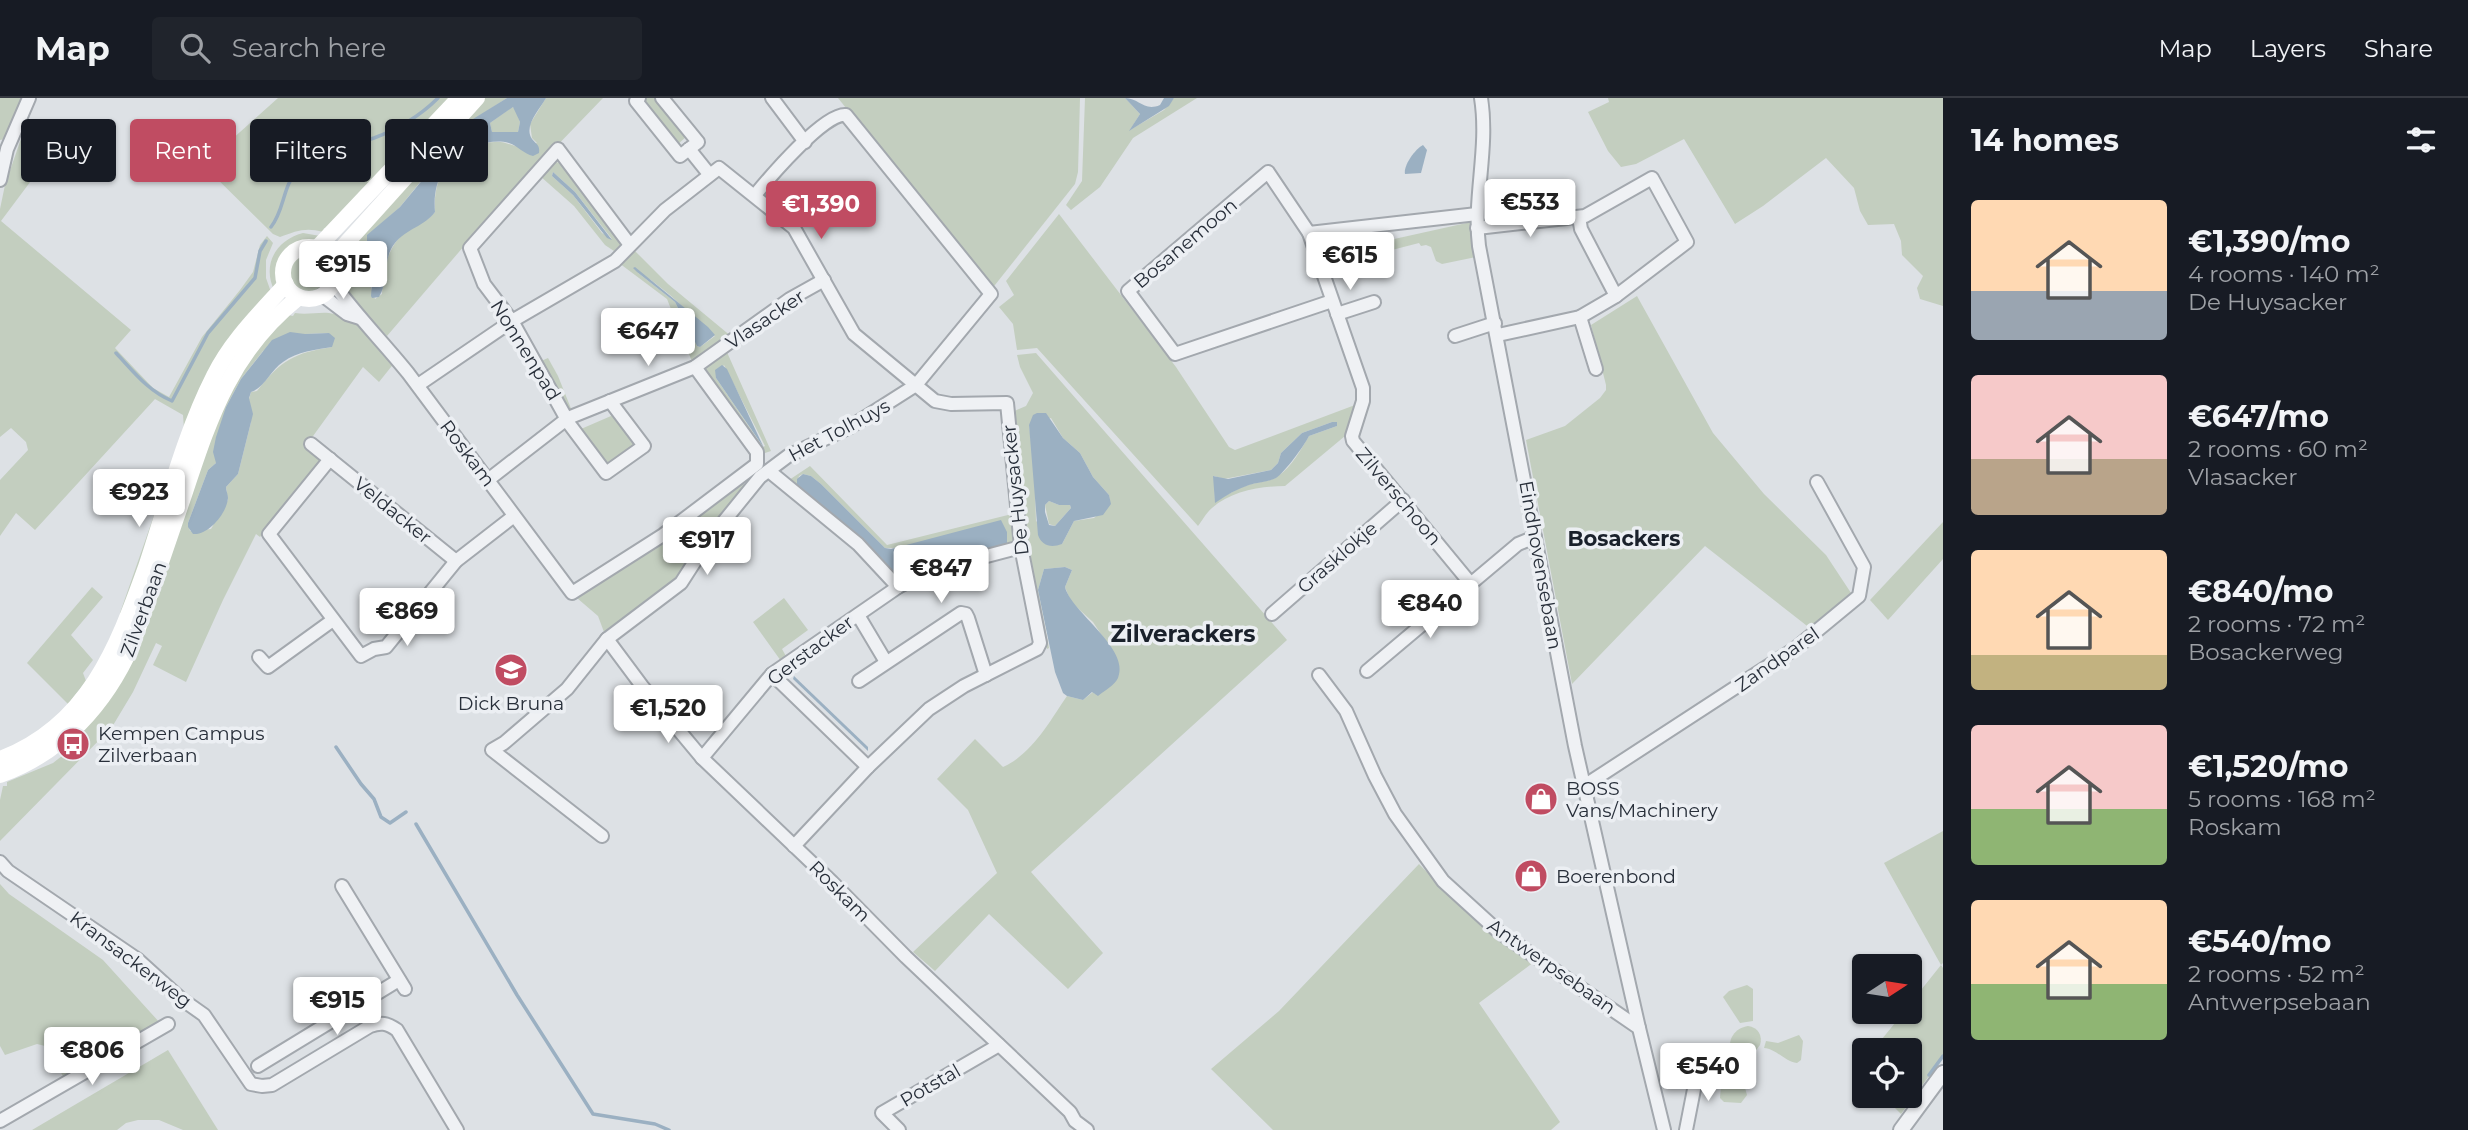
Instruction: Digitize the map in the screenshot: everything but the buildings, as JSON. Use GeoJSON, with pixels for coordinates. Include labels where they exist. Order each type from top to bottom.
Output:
{"type":"FeatureCollection","features":[{"type":"Feature","properties":{"kind":"main road"},"geometry":{"type":"LineString","coordinates":[[317,248],[459,98]]}},
{"type":"Feature","properties":{"kind":"main road"},"geometry":{"type":"LineString","coordinates":[[331,260],[477,98]]}},
{"type":"Feature","properties":{"kind":"main road"},"geometry":{"type":"LineString","coordinates":[[301,248],[317,248],[327,253],[331,260],[335,270],[327,289],[307,298],[299,296],[286,284],[283,270],[289,256],[301,248]]}},
{"type":"Feature","properties":{"kind":"main road","name":"Zilverbaan"},"geometry":{"type":"LineString","coordinates":[[0,759],[28,745],[59,723],[82,699],[108,663],[124,627],[194,423],[213,377],[246,328],[286,284]]}},
{"type":"Feature","properties":{"kind":"main road","name":"Zilverbaan"},"geometry":{"type":"LineString","coordinates":[[0,775],[27,764],[68,736],[94,709],[118,673],[137,633],[216,404],[246,352],[299,296]]}},
{"type":"Feature","properties":{"kind":"street"},"geometry":{"type":"LineString","coordinates":[[0,180],[4,148],[29,98]]}},
{"type":"Feature","properties":{"kind":"street"},"geometry":{"type":"LineString","coordinates":[[639,98],[636,101],[680,156],[698,142],[662,98]]}},
{"type":"Feature","properties":{"kind":"street"},"geometry":{"type":"LineString","coordinates":[[755,195],[783,160],[805,142],[772,98]]}},
{"type":"Feature","properties":{"kind":"street","name":"Eindhovensebaan"},"geometry":{"type":"LineString","coordinates":[[1481,98],[1485,134],[1477,228],[1584,786],[1639,1028]]}},
{"type":"Feature","properties":{"kind":"street","name":"Het Tolhuys"},"geometry":{"type":"LineString","coordinates":[[602,836],[492,750],[504,743],[567,689],[607,639],[681,583],[715,533],[754,484],[801,449],[850,427],[916,385],[990,294],[846,115],[835,117],[805,142]]}},
{"type":"Feature","properties":{"kind":"street","name":"Nonnenpad"},"geometry":{"type":"LineString","coordinates":[[610,401],[644,446],[606,473],[570,425],[512,321],[484,284],[470,248],[558,149],[630,245]]}},
{"type":"Feature","properties":{"kind":"street"},"geometry":{"type":"LineString","coordinates":[[418,386],[512,321],[605,268],[665,210],[709,174],[688,149]]}},
{"type":"Feature","properties":{"kind":"street","name":"De Huysacker"},"geometry":{"type":"LineString","coordinates":[[709,174],[721,168],[794,228],[854,334],[935,401],[951,404],[1007,402],[1021,547],[1040,643],[1033,651],[929,709],[868,767],[794,846]]}},
{"type":"Feature","properties":{"kind":"street","name":"Zilverschoon"},"geometry":{"type":"LineString","coordinates":[[1268,172],[1309,233],[1363,388],[1363,401],[1352,436],[1471,584]]}},
{"type":"Feature","properties":{"kind":"street","name":"Bosanemoon"},"geometry":{"type":"LineString","coordinates":[[1268,172],[1128,291],[1175,354],[1332,301]]}},
{"type":"Feature","properties":{"kind":"street"},"geometry":{"type":"LineString","coordinates":[[1455,336],[1580,317],[1616,296],[1687,242],[1652,178],[1579,217],[1477,228]]}},
{"type":"Feature","properties":{"kind":"street"},"geometry":{"type":"LineString","coordinates":[[1309,233],[1477,214]]}},
{"type":"Feature","properties":{"kind":"street"},"geometry":{"type":"LineString","coordinates":[[1579,217],[1581,229],[1616,296]]}},
{"type":"Feature","properties":{"kind":"street","name":"Vlasacker"},"geometry":{"type":"LineString","coordinates":[[488,480],[568,418],[695,367],[790,299],[824,280]]}},
{"type":"Feature","properties":{"kind":"street","name":"Roskam"},"geometry":{"type":"LineString","coordinates":[[327,289],[347,314],[359,318],[380,338],[572,593],[663,535],[755,466],[758,461],[757,452],[695,367]]}},
{"type":"Feature","properties":{"kind":"street"},"geometry":{"type":"LineString","coordinates":[[1337,314],[1374,302]]}},
{"type":"Feature","properties":{"kind":"street"},"geometry":{"type":"LineString","coordinates":[[1580,317],[1596,369]]}},
{"type":"Feature","properties":{"kind":"street","name":"Veldacker"},"geometry":{"type":"LineString","coordinates":[[312,444],[456,561]]}},
{"type":"Feature","properties":{"kind":"street"},"geometry":{"type":"LineString","coordinates":[[330,459],[269,534],[361,656],[374,649],[386,647],[456,561],[514,516]]}},
{"type":"Feature","properties":{"kind":"street"},"geometry":{"type":"LineString","coordinates":[[769,471],[858,544],[898,587]]}},
{"type":"Feature","properties":{"kind":"street","name":"Zandparel"},"geometry":{"type":"LineString","coordinates":[[1584,786],[1797,648],[1859,596],[1864,567],[1817,482]]}},
{"type":"Feature","properties":{"kind":"street","name":"Grasklokje"},"geometry":{"type":"LineString","coordinates":[[1272,614],[1403,500]]}},
{"type":"Feature","properties":{"kind":"street"},"geometry":{"type":"LineString","coordinates":[[1367,671],[1518,544],[1535,537]]}},
{"type":"Feature","properties":{"kind":"street","name":"Gerstacker"},"geometry":{"type":"LineString","coordinates":[[702,758],[772,674],[898,587],[926,572],[1021,547]]}},
{"type":"Feature","properties":{"kind":"street"},"geometry":{"type":"LineString","coordinates":[[859,681],[961,613],[968,618],[986,675]]}},
{"type":"Feature","properties":{"kind":"street"},"geometry":{"type":"LineString","coordinates":[[858,615],[887,662]]}},
{"type":"Feature","properties":{"kind":"street"},"geometry":{"type":"LineString","coordinates":[[260,657],[268,667],[333,620]]}},
{"type":"Feature","properties":{"kind":"street","name":"Roskam"},"geometry":{"type":"LineString","coordinates":[[607,639],[702,758],[1070,1112],[1077,1125],[1087,1130]]}},
{"type":"Feature","properties":{"kind":"street"},"geometry":{"type":"LineString","coordinates":[[772,674],[868,767]]}},
{"type":"Feature","properties":{"kind":"street","name":"Antwerpsebaan"},"geometry":{"type":"LineString","coordinates":[[1319,675],[1346,712],[1395,814],[1444,881],[1499,932],[1639,1028]]}},
{"type":"Feature","properties":{"kind":"street","name":"Kransackerweg"},"geometry":{"type":"LineString","coordinates":[[0,862],[8,871],[137,959],[180,998],[204,1015],[251,1084],[272,1085],[369,1026],[389,1024],[397,1030],[457,1130]]}},
{"type":"Feature","properties":{"kind":"street"},"geometry":{"type":"LineString","coordinates":[[258,1066],[325,1025],[402,984],[342,886]]}},
{"type":"Feature","properties":{"kind":"street"},"geometry":{"type":"LineString","coordinates":[[0,1121],[168,1024]]}},
{"type":"Feature","properties":{"kind":"street"},"geometry":{"type":"LineString","coordinates":[[325,1025],[337,1045]]}},
{"type":"Feature","properties":{"kind":"street"},"geometry":{"type":"LineString","coordinates":[[1639,1028],[1664,1130]]}},
{"type":"Feature","properties":{"kind":"street","name":"Potstal"},"geometry":{"type":"LineString","coordinates":[[899,1130],[882,1113],[999,1045]]}},
{"type":"Feature","properties":{"kind":"street"},"geometry":{"type":"LineString","coordinates":[[1686,1130],[1698,1069]]}},
{"type":"Feature","properties":{"kind":"street"},"geometry":{"type":"LineString","coordinates":[[1902,1130],[1943,1073]]}},
{"type":"Feature","properties":{"kind":"green space"},"geometry":{"type":"Polygon","coordinates":[[[0,98],[24,98],[5,139],[0,140],[0,98]]]}},
{"type":"Feature","properties":{"kind":"green space"},"geometry":{"type":"Polygon","coordinates":[[[278,98],[455,98],[435,119],[385,119],[385,170],[328,229],[324,228],[323,232],[301,230],[280,237],[273,234],[220,182],[236,182],[236,136],[250,123],[250,182],[371,182],[371,119],[254,119],[278,98]]]}},
{"type":"Feature","properties":{"kind":"green space"},"geometry":{"type":"Polygon","coordinates":[[[481,98],[507,98],[475,119],[463,119],[481,98]]]}},
{"type":"Feature","properties":{"kind":"green space"},"geometry":{"type":"Polygon","coordinates":[[[546,98],[603,98],[522,182],[518,183],[387,336],[348,294],[352,270],[347,252],[408,182],[420,182],[400,207],[381,224],[367,245],[372,263],[371,288],[375,299],[382,294],[388,257],[397,241],[435,212],[438,182],[488,182],[488,143],[500,142],[517,146],[537,143],[532,138],[530,124],[546,98]]]}},
{"type":"Feature","properties":{"kind":"green space"},"geometry":{"type":"Polygon","coordinates":[[[656,98],[687,136],[677,145],[643,100],[656,98]]]}},
{"type":"Feature","properties":{"kind":"green space"},"geometry":{"type":"Polygon","coordinates":[[[838,98],[1080,98],[1078,172],[1075,184],[991,290],[838,98]]]}},
{"type":"Feature","properties":{"kind":"green space"},"geometry":{"type":"Polygon","coordinates":[[[1085,98],[1125,98],[1140,114],[1130,130],[1164,110],[1174,98],[1197,98],[1133,138],[1100,187],[1071,210],[1066,205],[1082,181],[1085,98]]]}},
{"type":"Feature","properties":{"kind":"green space"},"geometry":{"type":"Polygon","coordinates":[[[1608,98],[1943,98],[1943,306],[1920,299],[1917,288],[1923,276],[1902,255],[1901,241],[1894,224],[1868,225],[1860,211],[1854,188],[1826,158],[1735,224],[1684,139],[1636,164],[1621,167],[1608,151],[1588,112],[1609,102],[1608,98]]]}},
{"type":"Feature","properties":{"kind":"green space"},"geometry":{"type":"Polygon","coordinates":[[[512,107],[515,108],[520,122],[518,132],[492,132],[490,123],[512,107]]]}},
{"type":"Feature","properties":{"kind":"green space"},"geometry":{"type":"Polygon","coordinates":[[[21,139],[21,182],[30,182],[1,221],[131,330],[115,348],[153,388],[169,397],[202,337],[253,272],[260,245],[267,236],[273,243],[266,260],[266,278],[272,295],[239,332],[125,617],[120,613],[184,429],[183,415],[155,399],[35,530],[16,513],[0,536],[0,480],[28,450],[26,442],[11,428],[0,437],[0,209],[21,139]]]}},
{"type":"Feature","properties":{"kind":"green space"},"geometry":{"type":"Polygon","coordinates":[[[555,162],[561,163],[590,204],[595,205],[621,244],[614,251],[605,245],[574,206],[540,176],[555,162]],[[553,172],[552,176],[573,195],[602,233],[612,239],[575,192],[553,172]]]}},
{"type":"Feature","properties":{"kind":"green space"},"geometry":{"type":"Polygon","coordinates":[[[1059,214],[1176,367],[1229,447],[1235,450],[1355,405],[1345,436],[1285,486],[1256,488],[1228,497],[1210,510],[1198,526],[1037,348],[1017,350],[1013,324],[999,307],[1014,295],[1006,281],[1059,214]],[[1335,422],[1302,433],[1281,453],[1278,463],[1271,470],[1224,479],[1214,476],[1215,502],[1241,488],[1278,476],[1292,463],[1309,436],[1337,426],[1335,422]]]}},
{"type":"Feature","properties":{"kind":"green space"},"geometry":{"type":"Polygon","coordinates":[[[1471,222],[1476,257],[1442,264],[1436,261],[1431,247],[1421,246],[1419,243],[1334,265],[1331,253],[1471,222]]]}},
{"type":"Feature","properties":{"kind":"green space"},"geometry":{"type":"Polygon","coordinates":[[[303,233],[326,237],[295,245],[283,253],[277,269],[275,292],[270,272],[274,255],[285,241],[303,233]]]}},
{"type":"Feature","properties":{"kind":"green space"},"geometry":{"type":"Polygon","coordinates":[[[633,249],[668,284],[732,337],[693,364],[667,299],[619,263],[633,249]],[[637,272],[675,302],[697,346],[700,347],[715,336],[670,295],[637,272]]]}},
{"type":"Feature","properties":{"kind":"green space"},"geometry":{"type":"Polygon","coordinates":[[[309,253],[322,259],[328,272],[322,285],[309,291],[296,285],[290,272],[296,259],[309,253]]]}},
{"type":"Feature","properties":{"kind":"green space"},"geometry":{"type":"Polygon","coordinates":[[[1637,296],[1713,433],[1764,494],[1826,555],[1853,596],[1811,629],[1705,546],[1572,684],[1526,440],[1565,426],[1600,398],[1606,385],[1591,325],[1637,296]]]}},
{"type":"Feature","properties":{"kind":"green space"},"geometry":{"type":"Polygon","coordinates":[[[295,313],[339,315],[366,331],[395,362],[379,382],[363,367],[308,443],[324,458],[260,537],[256,534],[186,682],[153,665],[162,646],[156,643],[133,692],[112,727],[0,841],[0,800],[3,786],[53,763],[81,741],[78,737],[101,707],[237,369],[288,315],[293,316],[295,313]],[[329,333],[305,334],[263,351],[241,379],[226,407],[216,463],[208,470],[188,523],[190,531],[211,529],[228,500],[226,487],[238,474],[251,422],[251,392],[257,391],[281,365],[298,355],[332,347],[329,333]]]}},
{"type":"Feature","properties":{"kind":"green space"},"geometry":{"type":"Polygon","coordinates":[[[726,350],[771,451],[762,454],[703,374],[704,367],[726,350]],[[724,365],[716,378],[763,447],[765,446],[724,365]]]}},
{"type":"Feature","properties":{"kind":"green space"},"geometry":{"type":"Polygon","coordinates":[[[1036,353],[1287,640],[1031,872],[1103,953],[1068,989],[989,914],[935,971],[913,952],[997,873],[968,810],[937,779],[975,739],[1003,767],[1013,761],[1032,745],[1067,696],[1083,700],[1093,692],[1095,694],[1116,657],[1093,622],[1071,602],[1065,587],[1072,570],[1065,567],[1044,569],[1038,590],[1049,648],[1047,649],[1029,566],[1012,412],[1026,406],[1033,393],[1017,355],[1036,353]],[[1051,418],[1029,425],[1034,464],[1036,521],[1062,544],[1074,521],[1094,518],[1110,504],[1109,495],[1093,477],[1080,453],[1063,438],[1051,418]]]}},
{"type":"Feature","properties":{"kind":"green space"},"geometry":{"type":"Polygon","coordinates":[[[548,358],[572,411],[567,408],[541,361],[548,358]]]}},
{"type":"Feature","properties":{"kind":"green space"},"geometry":{"type":"Polygon","coordinates":[[[608,406],[640,445],[606,469],[575,423],[577,421],[581,429],[611,416],[608,406]]]}},
{"type":"Feature","properties":{"kind":"green space"},"geometry":{"type":"Polygon","coordinates":[[[810,466],[887,545],[1012,514],[1016,543],[901,584],[789,480],[810,466]],[[799,476],[797,484],[906,577],[928,564],[1005,546],[885,548],[811,476],[799,476]]]}},
{"type":"Feature","properties":{"kind":"green space"},"geometry":{"type":"Polygon","coordinates":[[[742,483],[746,485],[680,578],[604,632],[598,616],[577,598],[577,594],[742,483]]]}},
{"type":"Feature","properties":{"kind":"green space"},"geometry":{"type":"Polygon","coordinates":[[[1049,501],[1070,505],[1071,508],[1055,526],[1049,524],[1045,505],[1049,501]]]}},
{"type":"Feature","properties":{"kind":"green space"},"geometry":{"type":"Polygon","coordinates":[[[1943,522],[1943,559],[1888,620],[1870,600],[1943,522]]]}},
{"type":"Feature","properties":{"kind":"green space"},"geometry":{"type":"Polygon","coordinates":[[[92,587],[103,597],[71,635],[93,660],[83,673],[86,681],[68,704],[27,663],[92,587]]]}},
{"type":"Feature","properties":{"kind":"green space"},"geometry":{"type":"Polygon","coordinates":[[[784,598],[808,630],[782,649],[787,658],[781,661],[753,622],[784,598]]]}},
{"type":"Feature","properties":{"kind":"green space"},"geometry":{"type":"Polygon","coordinates":[[[1943,831],[1943,963],[1941,965],[1884,863],[1943,831]]]}},
{"type":"Feature","properties":{"kind":"green space"},"geometry":{"type":"Polygon","coordinates":[[[1419,864],[1468,914],[1534,962],[1479,1003],[1560,1122],[1551,1130],[1273,1130],[1211,1069],[1279,1011],[1419,864]]]}},
{"type":"Feature","properties":{"kind":"green space"},"geometry":{"type":"Polygon","coordinates":[[[0,884],[9,894],[103,960],[160,1023],[66,1081],[45,1046],[37,1044],[5,1055],[0,1046],[0,884]]]}},
{"type":"Feature","properties":{"kind":"green space"},"geometry":{"type":"Polygon","coordinates":[[[1941,965],[1943,1057],[1922,1086],[1922,1038],[1883,1038],[1894,1024],[1922,1024],[1922,989],[1941,965]]]}},
{"type":"Feature","properties":{"kind":"green space"},"geometry":{"type":"Polygon","coordinates":[[[1747,985],[1753,989],[1753,1021],[1740,1023],[1723,997],[1729,991],[1747,985]]]}},
{"type":"Feature","properties":{"kind":"green space"},"geometry":{"type":"Polygon","coordinates":[[[1748,1026],[1759,1032],[1760,1045],[1750,1058],[1738,1059],[1731,1052],[1731,1039],[1739,1029],[1748,1026]]]}},
{"type":"Feature","properties":{"kind":"green space"},"geometry":{"type":"Polygon","coordinates":[[[1799,1035],[1803,1041],[1801,1060],[1797,1063],[1764,1048],[1766,1041],[1778,1043],[1799,1035]]]}},
{"type":"Feature","properties":{"kind":"green space"},"geometry":{"type":"Polygon","coordinates":[[[168,1050],[218,1130],[183,1130],[159,1120],[138,1120],[126,1123],[117,1130],[32,1130],[168,1050]]]}},
{"type":"Feature","properties":{"kind":"green space"},"geometry":{"type":"Polygon","coordinates":[[[1734,1063],[1743,1065],[1741,1073],[1747,1095],[1741,1103],[1724,1102],[1720,1098],[1721,1086],[1734,1063]]]}},
{"type":"Feature","properties":{"kind":"green space"},"geometry":{"type":"Polygon","coordinates":[[[1895,1108],[1905,1108],[1901,1114],[1895,1108]]]}},
{"type":"Feature","properties":{"kind":"water"},"geometry":{"type":"Polygon","coordinates":[[[507,98],[546,98],[533,118],[530,129],[532,139],[539,147],[539,153],[533,156],[509,143],[488,143],[488,119],[473,119],[507,98]],[[513,107],[490,123],[492,132],[518,132],[520,122],[513,107]]]}},
{"type":"Feature","properties":{"kind":"water"},"geometry":{"type":"Polygon","coordinates":[[[1125,98],[1154,107],[1160,105],[1164,98],[1174,98],[1169,106],[1129,131],[1140,114],[1125,98]]]}},
{"type":"Feature","properties":{"kind":"water"},"geometry":{"type":"Polygon","coordinates":[[[1423,145],[1427,150],[1421,173],[1405,174],[1410,158],[1423,145]]]}},
{"type":"Feature","properties":{"kind":"water"},"geometry":{"type":"Polygon","coordinates":[[[553,172],[575,192],[612,240],[607,238],[573,195],[552,176],[553,172]]]}},
{"type":"Feature","properties":{"kind":"water"},"geometry":{"type":"Polygon","coordinates":[[[421,182],[438,182],[435,212],[395,243],[388,256],[382,291],[379,297],[372,298],[373,270],[367,235],[400,207],[421,182]]]}},
{"type":"Feature","properties":{"kind":"water"},"geometry":{"type":"Polygon","coordinates":[[[635,267],[715,335],[700,347],[697,346],[675,302],[637,272],[633,268],[635,267]]]}},
{"type":"Feature","properties":{"kind":"water"},"geometry":{"type":"Polygon","coordinates":[[[290,332],[329,333],[335,338],[332,347],[289,358],[279,365],[260,387],[251,392],[249,398],[253,414],[238,474],[226,487],[227,504],[210,527],[199,534],[193,534],[188,523],[208,470],[216,463],[213,452],[226,407],[241,379],[272,340],[290,332]]]}},
{"type":"Feature","properties":{"kind":"water"},"geometry":{"type":"Polygon","coordinates":[[[722,365],[727,369],[764,448],[716,378],[715,370],[722,365]]]}},
{"type":"Feature","properties":{"kind":"water"},"geometry":{"type":"Polygon","coordinates":[[[1046,413],[1063,438],[1080,453],[1093,477],[1109,495],[1111,504],[1103,515],[1074,521],[1062,544],[1058,545],[1044,544],[1038,535],[1029,425],[1033,415],[1046,413]],[[1049,501],[1045,505],[1049,525],[1055,526],[1071,508],[1070,505],[1049,501]]]}},
{"type":"Feature","properties":{"kind":"water"},"geometry":{"type":"Polygon","coordinates":[[[1337,422],[1337,426],[1309,436],[1276,478],[1240,488],[1215,503],[1213,476],[1228,479],[1271,470],[1278,463],[1281,453],[1302,433],[1337,422]]]}},
{"type":"Feature","properties":{"kind":"water"},"geometry":{"type":"Polygon","coordinates":[[[803,474],[811,476],[821,484],[885,548],[891,549],[1001,520],[1007,532],[1007,543],[924,566],[906,577],[898,578],[854,535],[800,489],[797,479],[803,474]]]}},
{"type":"Feature","properties":{"kind":"water"},"geometry":{"type":"Polygon","coordinates":[[[1065,567],[1072,570],[1065,587],[1070,597],[1109,643],[1120,667],[1118,678],[1112,685],[1098,696],[1092,692],[1083,700],[1063,693],[1055,672],[1038,590],[1044,569],[1065,567]]]}},
{"type":"Feature","properties":{"kind":"water"},"geometry":{"type":"Polygon","coordinates":[[[794,676],[868,747],[868,751],[793,679],[794,676]]]}},
{"type":"Feature","properties":{"kind":"waterway"},"geometry":{"type":"LineString","coordinates":[[271,227],[279,213],[289,182],[299,169],[325,153],[392,130],[416,116],[438,98]]}},
{"type":"Feature","properties":{"kind":"waterway"},"geometry":{"type":"LineString","coordinates":[[116,353],[148,386],[172,401],[208,333],[255,278],[260,251],[266,241]]}},
{"type":"Feature","properties":{"kind":"waterway"},"geometry":{"type":"LineString","coordinates":[[336,747],[374,799],[381,817],[390,823],[406,812]]}},
{"type":"Feature","properties":{"kind":"waterway"},"geometry":{"type":"LineString","coordinates":[[416,824],[517,995],[593,1114],[655,1124],[669,1130]]}},
{"type":"Feature","properties":{"kind":"waterway"},"geometry":{"type":"LineString","coordinates":[[1929,1075],[1943,1056]]}},
{"type":"Feature","properties":{"kind":"place","name":"Dick Bruna"},"geometry":{"type":"Point","coordinates":[511,670]}},
{"type":"Feature","properties":{"kind":"place","name":"Kempen Campus Zilverbaan"},"geometry":{"type":"Point","coordinates":[73,744]}},
{"type":"Feature","properties":{"kind":"place","name":"BOSS Vans/Machinery"},"geometry":{"type":"Point","coordinates":[1541,799]}},
{"type":"Feature","properties":{"kind":"place","name":"Boerenbond"},"geometry":{"type":"Point","coordinates":[1531,876]}},
{"type":"Feature","properties":{"kind":"district","name":"Bosackers"},"geometry":{"type":"Point","coordinates":[1624,539]}},
{"type":"Feature","properties":{"kind":"district","name":"Zilverackers"},"geometry":{"type":"Point","coordinates":[1183,634]}}]}
